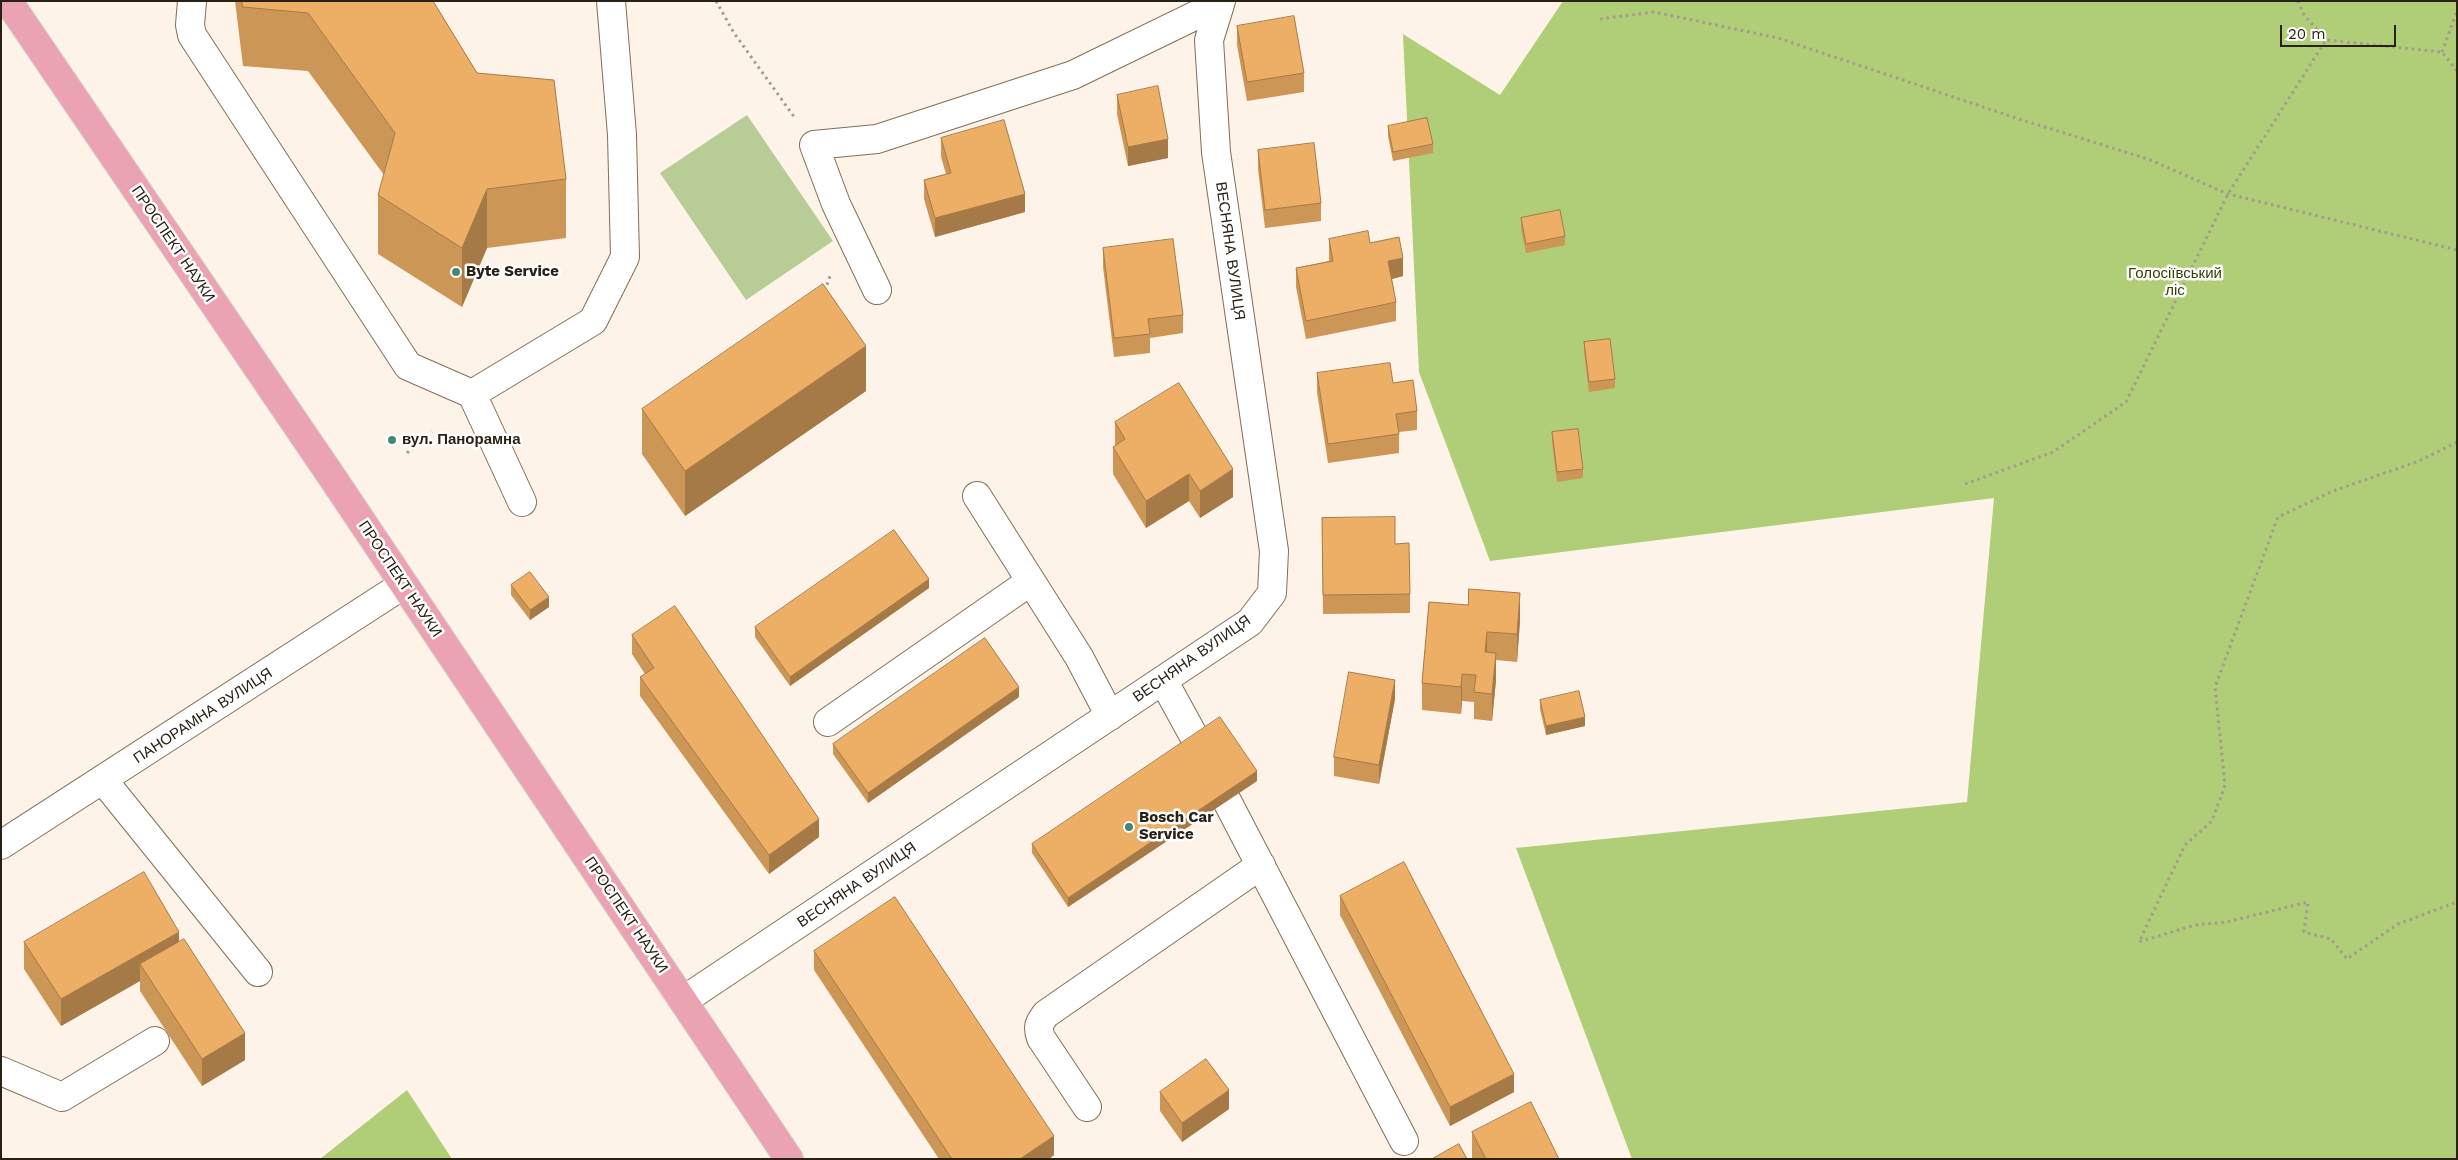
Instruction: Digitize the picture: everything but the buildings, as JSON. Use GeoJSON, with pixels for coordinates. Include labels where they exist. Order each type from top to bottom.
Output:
{"type":"FeatureCollection","features":[{"type":"Feature","properties":{"kind":"main road","name":"ПРОСПЕКТ НАУКИ"},"geometry":{"type":"LineString","coordinates":[[8,1],[684,1000],[789,1159]]}},
{"type":"Feature","properties":{"kind":"street"},"geometry":{"type":"LineString","coordinates":[[192,1],[190,25],[192,36],[408,366],[472,394],[522,502]]}},
{"type":"Feature","properties":{"kind":"street"},"geometry":{"type":"LineString","coordinates":[[472,394],[593,321],[625,257],[622,135],[611,1]]}},
{"type":"Feature","properties":{"kind":"street"},"geometry":{"type":"LineString","coordinates":[[877,290],[836,204],[814,145],[878,139],[1073,75],[1220,2]]}},
{"type":"Feature","properties":{"kind":"street","name":"ВЕСНЯНА ВУЛИЦЯ"},"geometry":{"type":"LineString","coordinates":[[684,1000],[1250,622],[1272,593],[1274,551],[1216,152],[1209,40],[1220,2]]}},
{"type":"Feature","properties":{"kind":"street"},"geometry":{"type":"LineString","coordinates":[[977,496],[1079,657],[1110,716]]}},
{"type":"Feature","properties":{"kind":"street"},"geometry":{"type":"LineString","coordinates":[[828,722],[1031,581]]}},
{"type":"Feature","properties":{"kind":"street","name":"ПАНОРАМНА ВУЛИЦЯ"},"geometry":{"type":"LineString","coordinates":[[1,845],[403,585]]}},
{"type":"Feature","properties":{"kind":"street"},"geometry":{"type":"LineString","coordinates":[[1163,680],[1197,742]]}},
{"type":"Feature","properties":{"kind":"street"},"geometry":{"type":"LineString","coordinates":[[103,780],[258,972]]}},
{"type":"Feature","properties":{"kind":"street"},"geometry":{"type":"LineString","coordinates":[[1227,801],[1404,1141]]}},
{"type":"Feature","properties":{"kind":"street"},"geometry":{"type":"LineString","coordinates":[[1087,1107],[1041,1038],[1038,1030],[1040,1022],[1054,1009],[1261,865]]}},
{"type":"Feature","properties":{"kind":"street"},"geometry":{"type":"LineString","coordinates":[[1,1071],[62,1098],[155,1041]]}},
{"type":"Feature","properties":{"kind":"path"},"geometry":{"type":"LineString","coordinates":[[716,1],[734,32],[814,145]]}},
{"type":"Feature","properties":{"kind":"path"},"geometry":{"type":"LineString","coordinates":[[2298,1],[2304,15],[2326,40],[2442,52],[2457,71]]}},
{"type":"Feature","properties":{"kind":"path"},"geometry":{"type":"LineString","coordinates":[[2442,52],[2457,11]]}},
{"type":"Feature","properties":{"kind":"path"},"geometry":{"type":"LineString","coordinates":[[1600,19],[1654,12],[1778,38],[2019,119],[2148,159],[2228,194],[2457,250]]}},
{"type":"Feature","properties":{"kind":"path"},"geometry":{"type":"LineString","coordinates":[[1966,484],[2053,452],[2126,402],[2228,194],[2326,40]]}},
{"type":"Feature","properties":{"kind":"path"},"geometry":{"type":"LineString","coordinates":[[824,294],[832,271]]}},
{"type":"Feature","properties":{"kind":"path"},"geometry":{"type":"LineString","coordinates":[[407,453],[432,432]]}},
{"type":"Feature","properties":{"kind":"path"},"geometry":{"type":"LineString","coordinates":[[2457,442],[2419,461],[2333,491],[2278,517],[2215,687],[2225,785],[2212,821],[2185,845],[2139,942],[2195,925],[2227,922],[2308,902],[2304,932],[2331,939],[2347,959],[2398,924],[2457,902]]}},
{"type":"Feature","properties":{"kind":"green space","name":"Голосіївський ліс"},"geometry":{"type":"Polygon","coordinates":[[[1563,1],[2457,1],[2457,1159],[1632,1159],[1516,848],[1967,802],[1994,498],[1490,561],[1419,372],[1403,34],[1500,95],[1563,1]]]}},
{"type":"Feature","properties":{"kind":"green space"},"geometry":{"type":"Polygon","coordinates":[[[747,115],[833,241],[746,300],[660,173],[747,115]]]}},
{"type":"Feature","properties":{"kind":"green space"},"geometry":{"type":"Polygon","coordinates":[[[407,1090],[452,1159],[320,1159],[407,1090]]]}},
{"type":"Feature","properties":{"kind":"place","name":"Byte Service"},"geometry":{"type":"Point","coordinates":[456,272]}},
{"type":"Feature","properties":{"kind":"place","name":"вул. Панорамна"},"geometry":{"type":"Point","coordinates":[392,440]}},
{"type":"Feature","properties":{"kind":"place","name":"Bosch Car Service"},"geometry":{"type":"Point","coordinates":[1129,827]}}]}
